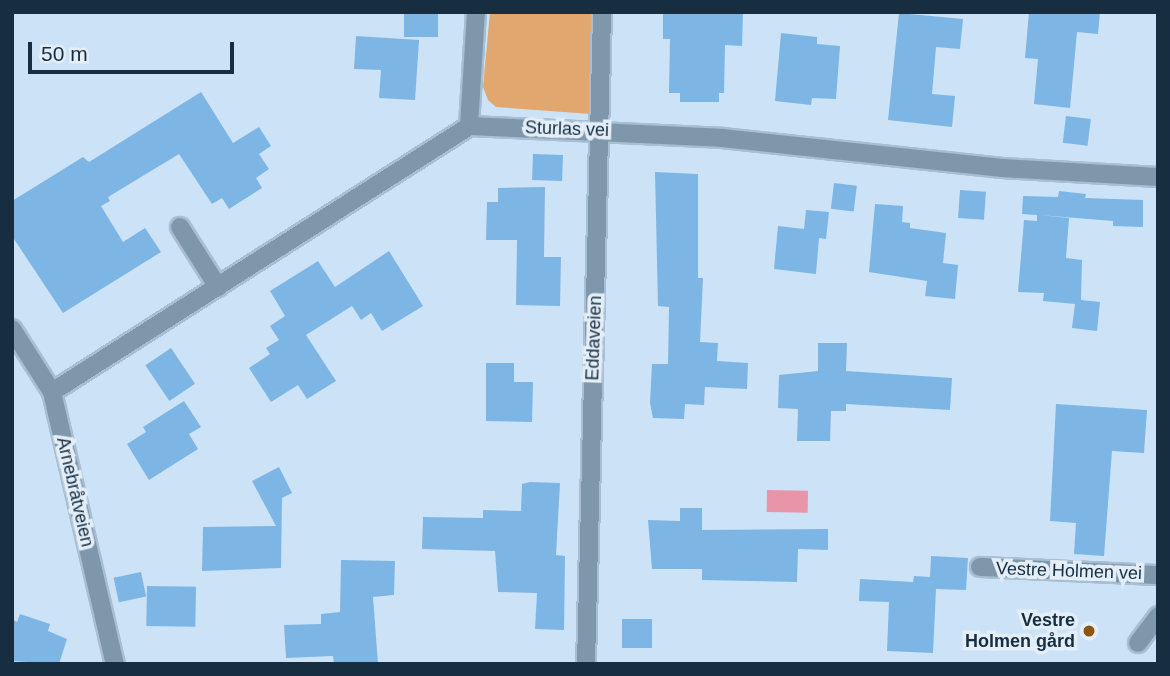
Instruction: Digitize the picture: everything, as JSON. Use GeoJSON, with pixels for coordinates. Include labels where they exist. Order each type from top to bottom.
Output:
{"type":"FeatureCollection","features":[{"type":"Feature","properties":{"kind":"street"},"geometry":{"type":"LineString","coordinates":[[52,392],[469,126],[476,12]]}},
{"type":"Feature","properties":{"kind":"street","name":"Eddaveien"},"geometry":{"type":"LineString","coordinates":[[586,664],[602,12]]}},
{"type":"Feature","properties":{"kind":"street","name":"Sturlas vei"},"geometry":{"type":"LineString","coordinates":[[469,126],[599,130],[722,138],[1002,168],[1158,177]]}},
{"type":"Feature","properties":{"kind":"street"},"geometry":{"type":"LineString","coordinates":[[180,227],[218,287]]}},
{"type":"Feature","properties":{"kind":"street","name":"Arnebråtveien"},"geometry":{"type":"LineString","coordinates":[[12,329],[52,392],[115,664]]}},
{"type":"Feature","properties":{"kind":"street","name":"Vestre Holmen vei"},"geometry":{"type":"LineString","coordinates":[[980,567],[1158,575]]}},
{"type":"Feature","properties":{"kind":"street"},"geometry":{"type":"LineString","coordinates":[[1138,643],[1158,616]]}},
{"type":"Feature","properties":{"kind":"shaded area"},"geometry":{"type":"Polygon","coordinates":[[[490,12],[594,12],[591,114],[496,107],[488,100],[483,87],[490,12]]]}},
{"type":"Feature","properties":{"kind":"shaded area"},"geometry":{"type":"Polygon","coordinates":[[[767,490],[808,491],[808,513],[767,512],[767,490]]]}},
{"type":"Feature","properties":{"kind":"building"},"geometry":{"type":"Polygon","coordinates":[[[404,12],[438,12],[438,37],[404,37],[404,12]]]}},
{"type":"Feature","properties":{"kind":"building"},"geometry":{"type":"Polygon","coordinates":[[[663,12],[743,12],[742,46],[725,45],[724,93],[719,93],[719,102],[680,102],[680,93],[669,93],[670,39],[663,39],[663,12]]]}},
{"type":"Feature","properties":{"kind":"building"},"geometry":{"type":"Polygon","coordinates":[[[1029,12],[1100,12],[1098,34],[1077,32],[1070,108],[1034,104],[1038,59],[1025,58],[1029,12]]]}},
{"type":"Feature","properties":{"kind":"building"},"geometry":{"type":"Polygon","coordinates":[[[899,13],[963,19],[960,49],[936,47],[932,94],[955,96],[952,127],[888,120],[899,13]]]}},
{"type":"Feature","properties":{"kind":"building"},"geometry":{"type":"Polygon","coordinates":[[[781,33],[817,37],[817,44],[840,46],[836,99],[812,98],[811,105],[775,101],[781,33]]]}},
{"type":"Feature","properties":{"kind":"building"},"geometry":{"type":"Polygon","coordinates":[[[356,36],[419,40],[415,100],[379,98],[381,70],[354,69],[356,36]]]}},
{"type":"Feature","properties":{"kind":"building"},"geometry":{"type":"Polygon","coordinates":[[[201,92],[233,143],[259,127],[271,146],[259,154],[269,169],[256,178],[262,188],[229,209],[222,198],[212,204],[179,154],[108,197],[110,201],[101,206],[123,242],[145,228],[161,252],[63,313],[12,236],[12,201],[83,157],[89,162],[201,92]]]}},
{"type":"Feature","properties":{"kind":"building"},"geometry":{"type":"Polygon","coordinates":[[[1066,116],[1091,119],[1088,146],[1063,143],[1066,116]]]}},
{"type":"Feature","properties":{"kind":"building"},"geometry":{"type":"Polygon","coordinates":[[[533,154],[563,155],[562,181],[532,180],[533,154]]]}},
{"type":"Feature","properties":{"kind":"building"},"geometry":{"type":"Polygon","coordinates":[[[655,172],[698,174],[698,278],[703,278],[700,342],[718,343],[717,361],[748,363],[747,389],[705,387],[704,405],[685,404],[684,419],[653,418],[650,403],[652,364],[668,364],[669,307],[658,306],[655,172]]]}},
{"type":"Feature","properties":{"kind":"building"},"geometry":{"type":"Polygon","coordinates":[[[834,183],[857,186],[854,212],[831,209],[834,183]]]}},
{"type":"Feature","properties":{"kind":"building"},"geometry":{"type":"Polygon","coordinates":[[[545,187],[544,257],[561,257],[560,306],[516,305],[517,240],[486,240],[487,202],[498,202],[498,188],[545,187]]]}},
{"type":"Feature","properties":{"kind":"building"},"geometry":{"type":"Polygon","coordinates":[[[960,190],[986,192],[984,220],[958,218],[960,190]]]}},
{"type":"Feature","properties":{"kind":"building"},"geometry":{"type":"Polygon","coordinates":[[[1059,191],[1086,194],[1085,198],[1143,200],[1143,227],[1113,226],[1113,221],[1039,215],[1069,218],[1066,258],[1082,260],[1081,300],[1100,302],[1097,331],[1072,328],[1075,304],[1043,301],[1044,293],[1018,292],[1024,220],[1037,221],[1037,215],[1022,214],[1023,196],[1058,197],[1059,191]]]}},
{"type":"Feature","properties":{"kind":"building"},"geometry":{"type":"Polygon","coordinates":[[[875,204],[903,206],[902,222],[910,223],[910,228],[946,233],[943,263],[958,265],[955,299],[925,296],[927,281],[869,272],[875,204]]]}},
{"type":"Feature","properties":{"kind":"building"},"geometry":{"type":"Polygon","coordinates":[[[806,210],[829,212],[826,239],[819,238],[816,274],[774,269],[778,226],[804,229],[806,210]]]}},
{"type":"Feature","properties":{"kind":"building"},"geometry":{"type":"Polygon","coordinates":[[[389,251],[423,306],[382,331],[371,313],[361,320],[352,306],[306,335],[336,381],[307,399],[298,385],[271,402],[249,368],[270,354],[266,348],[279,340],[270,326],[285,316],[270,291],[318,261],[335,287],[389,251]]]}},
{"type":"Feature","properties":{"kind":"building"},"geometry":{"type":"Polygon","coordinates":[[[818,343],[847,343],[846,371],[952,378],[950,410],[846,404],[846,411],[831,411],[830,441],[797,441],[798,409],[778,408],[779,375],[818,371],[818,343]]]}},
{"type":"Feature","properties":{"kind":"building"},"geometry":{"type":"Polygon","coordinates":[[[171,348],[195,384],[169,401],[145,365],[171,348]]]}},
{"type":"Feature","properties":{"kind":"building"},"geometry":{"type":"Polygon","coordinates":[[[486,363],[514,363],[514,382],[533,382],[532,422],[486,421],[486,363]]]}},
{"type":"Feature","properties":{"kind":"building"},"geometry":{"type":"Polygon","coordinates":[[[184,401],[201,427],[189,434],[198,449],[149,480],[127,444],[146,432],[143,427],[184,401]]]}},
{"type":"Feature","properties":{"kind":"building"},"geometry":{"type":"Polygon","coordinates":[[[1056,404],[1147,410],[1144,453],[1112,451],[1104,556],[1074,554],[1076,523],[1050,521],[1056,404]]]}},
{"type":"Feature","properties":{"kind":"building"},"geometry":{"type":"Polygon","coordinates":[[[279,467],[292,493],[282,498],[281,568],[202,571],[203,527],[276,526],[252,481],[279,467]]]}},
{"type":"Feature","properties":{"kind":"building"},"geometry":{"type":"Polygon","coordinates":[[[560,483],[556,555],[565,556],[564,630],[535,629],[537,593],[498,592],[495,551],[422,549],[423,517],[483,518],[483,510],[521,511],[522,484],[560,483]]]}},
{"type":"Feature","properties":{"kind":"building"},"geometry":{"type":"Polygon","coordinates":[[[680,508],[702,508],[702,530],[828,529],[828,550],[798,549],[797,582],[702,580],[702,569],[652,569],[648,520],[680,521],[680,508]]]}},
{"type":"Feature","properties":{"kind":"building"},"geometry":{"type":"Polygon","coordinates":[[[931,556],[968,558],[966,590],[936,589],[933,653],[887,651],[889,602],[859,601],[860,579],[913,582],[914,576],[930,577],[931,556]]]}},
{"type":"Feature","properties":{"kind":"building"},"geometry":{"type":"Polygon","coordinates":[[[341,560],[395,561],[394,595],[373,597],[378,664],[334,664],[333,656],[286,658],[284,625],[321,624],[321,614],[340,612],[341,560]]]}},
{"type":"Feature","properties":{"kind":"building"},"geometry":{"type":"Polygon","coordinates":[[[141,572],[146,596],[119,602],[114,578],[141,572]]]}},
{"type":"Feature","properties":{"kind":"building"},"geometry":{"type":"Polygon","coordinates":[[[147,586],[196,587],[195,627],[146,626],[147,586]]]}},
{"type":"Feature","properties":{"kind":"building"},"geometry":{"type":"Polygon","coordinates":[[[20,614],[50,624],[48,631],[67,639],[59,664],[12,661],[12,619],[17,622],[20,614]]]}},
{"type":"Feature","properties":{"kind":"building"},"geometry":{"type":"Polygon","coordinates":[[[622,619],[652,619],[652,648],[622,648],[622,619]]]}},
{"type":"Feature","properties":{"kind":"place","name":"Vestre Holmen gård"},"geometry":{"type":"Point","coordinates":[1089,631]}}]}
